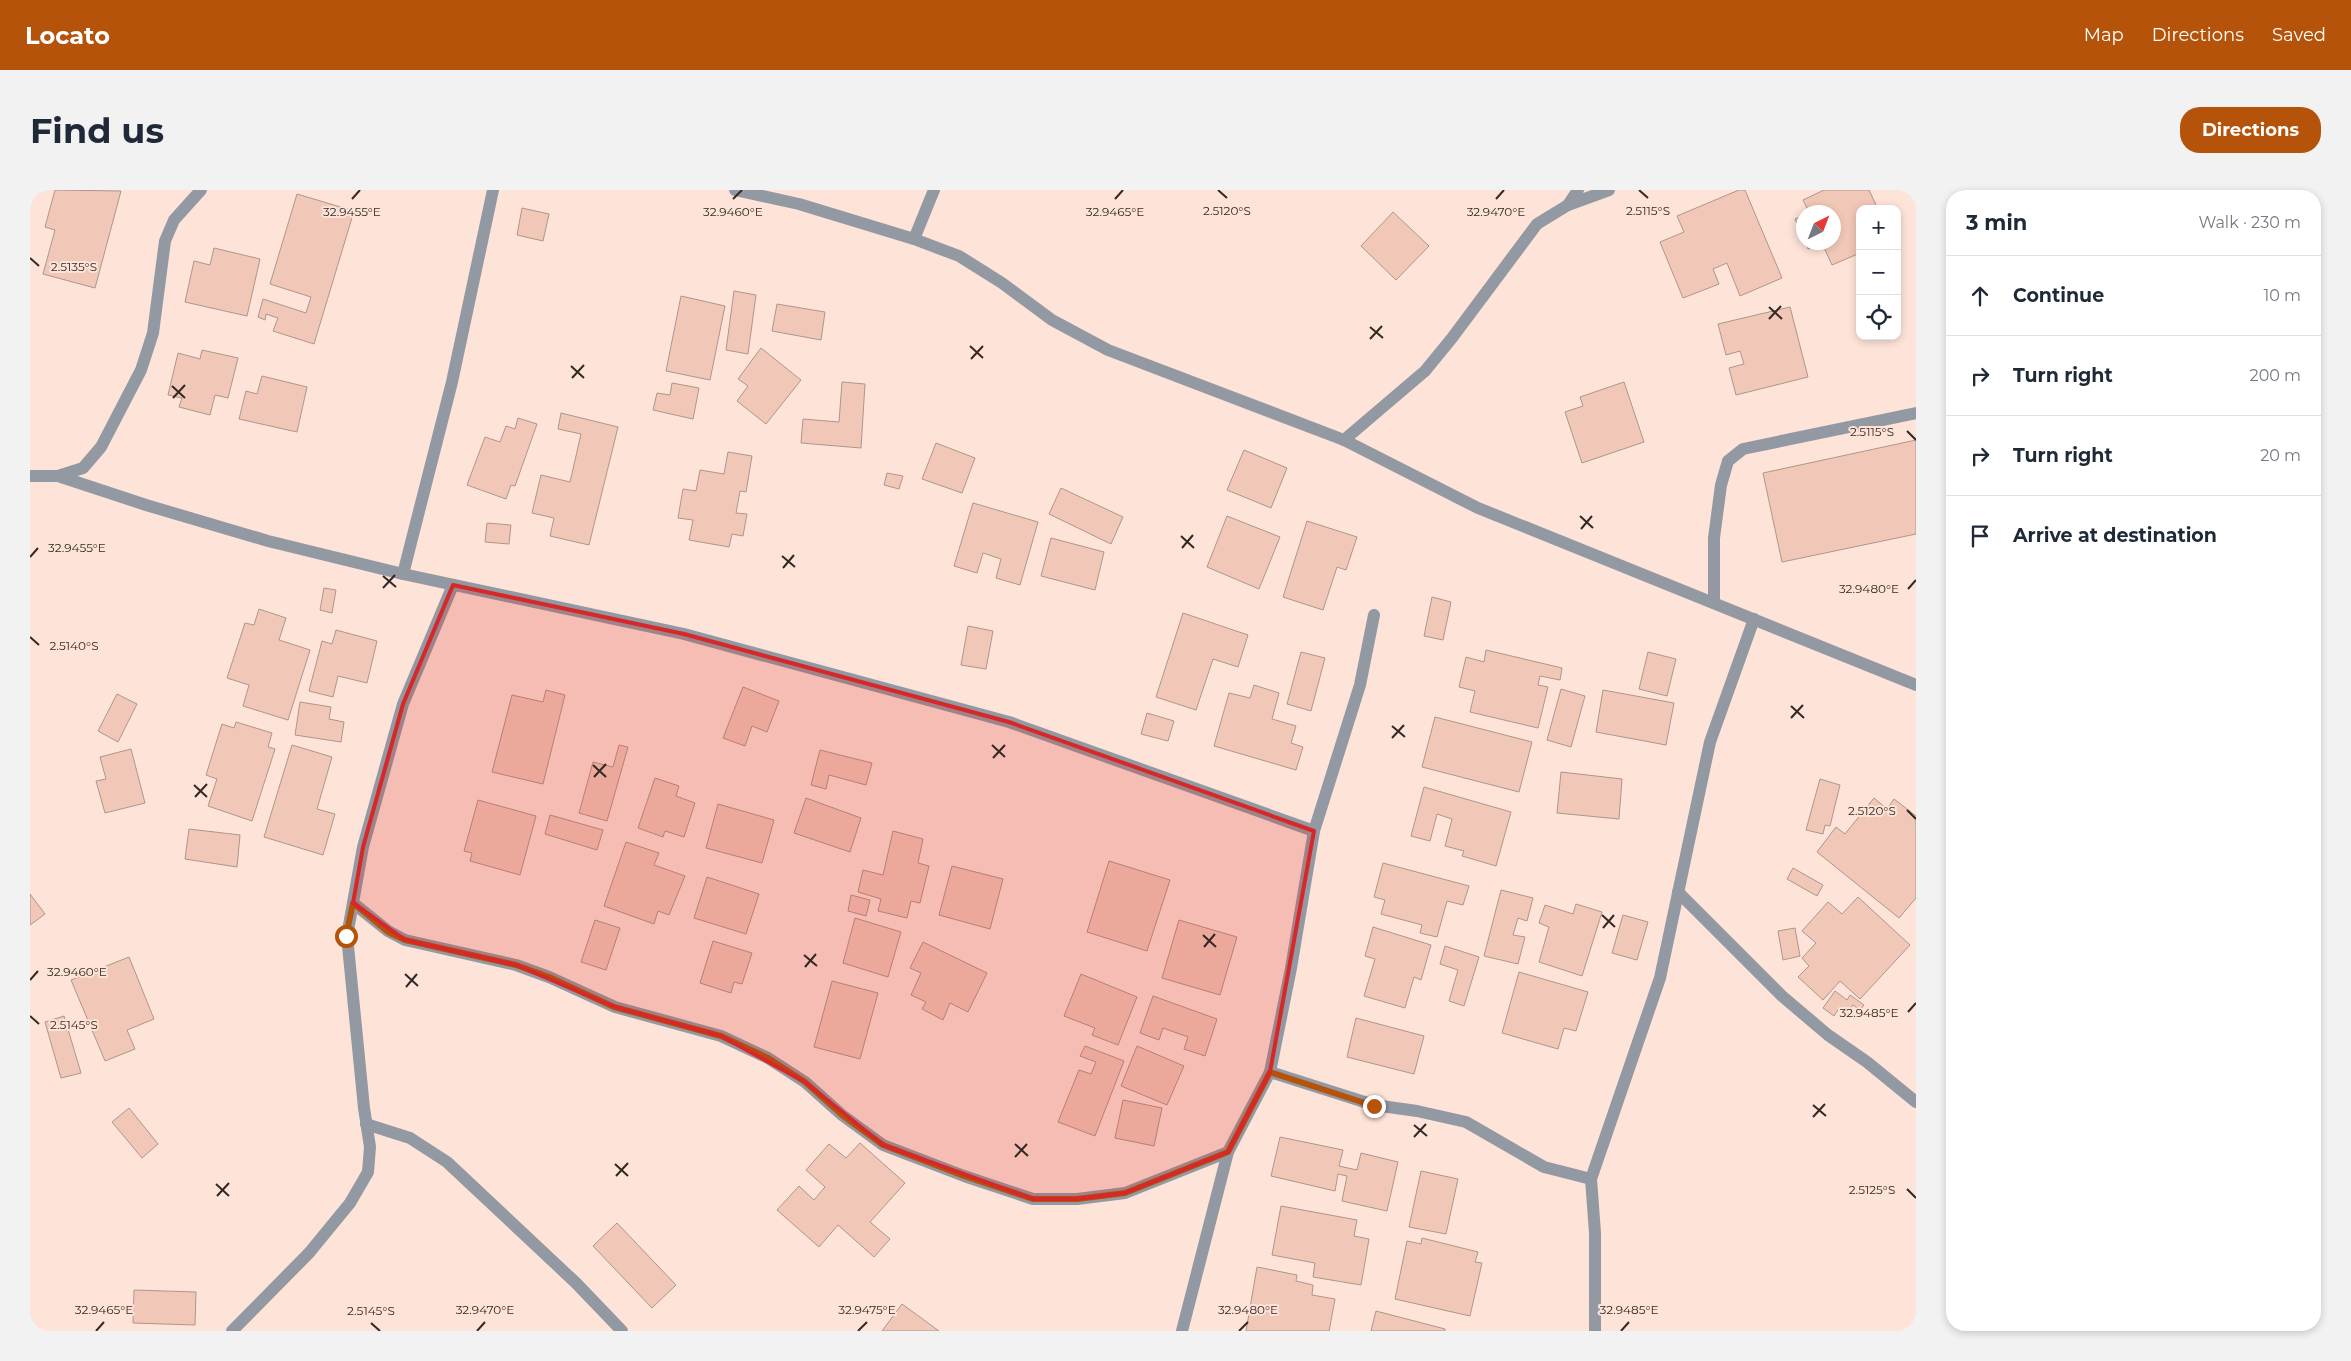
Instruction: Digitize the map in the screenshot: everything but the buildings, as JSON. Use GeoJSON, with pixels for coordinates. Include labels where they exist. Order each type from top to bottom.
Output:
{"type":"FeatureCollection","features":[{"type":"Feature","properties":{"kind":"street"},"geometry":{"type":"LineString","coordinates":[[30,476],[58,476],[83,468],[101,447],[141,370],[153,333],[165,241],[174,220],[200,190]]}},
{"type":"Feature","properties":{"kind":"street"},"geometry":{"type":"LineString","coordinates":[[403,574],[452,382],[493,190]]}},
{"type":"Feature","properties":{"kind":"street"},"geometry":{"type":"LineString","coordinates":[[735,190],[800,204],[914,239],[959,256],[1002,283],[1052,320],[1108,350],[1344,440],[1478,508],[1916,685]]}},
{"type":"Feature","properties":{"kind":"street"},"geometry":{"type":"LineString","coordinates":[[914,239],[934,190]]}},
{"type":"Feature","properties":{"kind":"street"},"geometry":{"type":"LineString","coordinates":[[1568,205],[1578,190]]}},
{"type":"Feature","properties":{"kind":"street"},"geometry":{"type":"LineString","coordinates":[[1344,440],[1425,371],[1537,224],[1568,205],[1609,190]]}},
{"type":"Feature","properties":{"kind":"street"},"geometry":{"type":"LineString","coordinates":[[1714,603],[1714,538],[1721,485],[1728,462],[1744,450],[1916,414]]}},
{"type":"Feature","properties":{"kind":"street"},"geometry":{"type":"LineString","coordinates":[[58,476],[146,505],[259,538],[403,574],[684,634],[1009,722],[1314,831]]}},
{"type":"Feature","properties":{"kind":"street"},"geometry":{"type":"LineString","coordinates":[[232,1331],[309,1253],[350,1203],[368,1172],[370,1147],[346,936],[363,848],[403,704],[453,585]]}},
{"type":"Feature","properties":{"kind":"street"},"geometry":{"type":"LineString","coordinates":[[1182,1331],[1228,1152],[1270,1072],[1291,968],[1314,831],[1360,685],[1374,615]]}},
{"type":"Feature","properties":{"kind":"street"},"geometry":{"type":"LineString","coordinates":[[1595,1331],[1595,1233],[1591,1179],[1660,978],[1710,742],[1754,619]]}},
{"type":"Feature","properties":{"kind":"street"},"geometry":{"type":"LineString","coordinates":[[1678,892],[1782,996],[1828,1035],[1867,1062],[1916,1102]]}},
{"type":"Feature","properties":{"kind":"street"},"geometry":{"type":"LineString","coordinates":[[353,903],[388,932],[405,940],[516,965],[549,977],[614,1007],[721,1036],[768,1058],[805,1082],[842,1115],[883,1145],[964,1176],[1033,1199],[1077,1199],[1125,1193],[1228,1152]]}},
{"type":"Feature","properties":{"kind":"street"},"geometry":{"type":"LineString","coordinates":[[1270,1072],[1374,1106],[1417,1111],[1466,1122],[1544,1167],[1591,1179]]}},
{"type":"Feature","properties":{"kind":"street"},"geometry":{"type":"LineString","coordinates":[[366,1124],[410,1138],[448,1162],[576,1283],[622,1331]]}},
{"type":"Feature","properties":{"kind":"highlighted area"},"geometry":{"type":"Polygon","coordinates":[[[453,585],[684,634],[1009,722],[1314,831],[1270,1072],[1228,1152],[1125,1193],[1077,1199],[1033,1199],[883,1145],[805,1082],[721,1036],[615,1007],[516,965],[405,940],[353,903],[363,847],[403,704],[453,585]]]}},
{"type":"Feature","properties":{"kind":"route"},"geometry":{"type":"LineString","coordinates":[[346,936],[353,903],[388,932],[405,940],[516,965],[549,977],[614,1007],[721,1036],[768,1058],[805,1082],[842,1115],[883,1145],[964,1176],[1033,1199],[1077,1199],[1125,1193],[1228,1152],[1270,1072],[1374,1106]]}}]}
